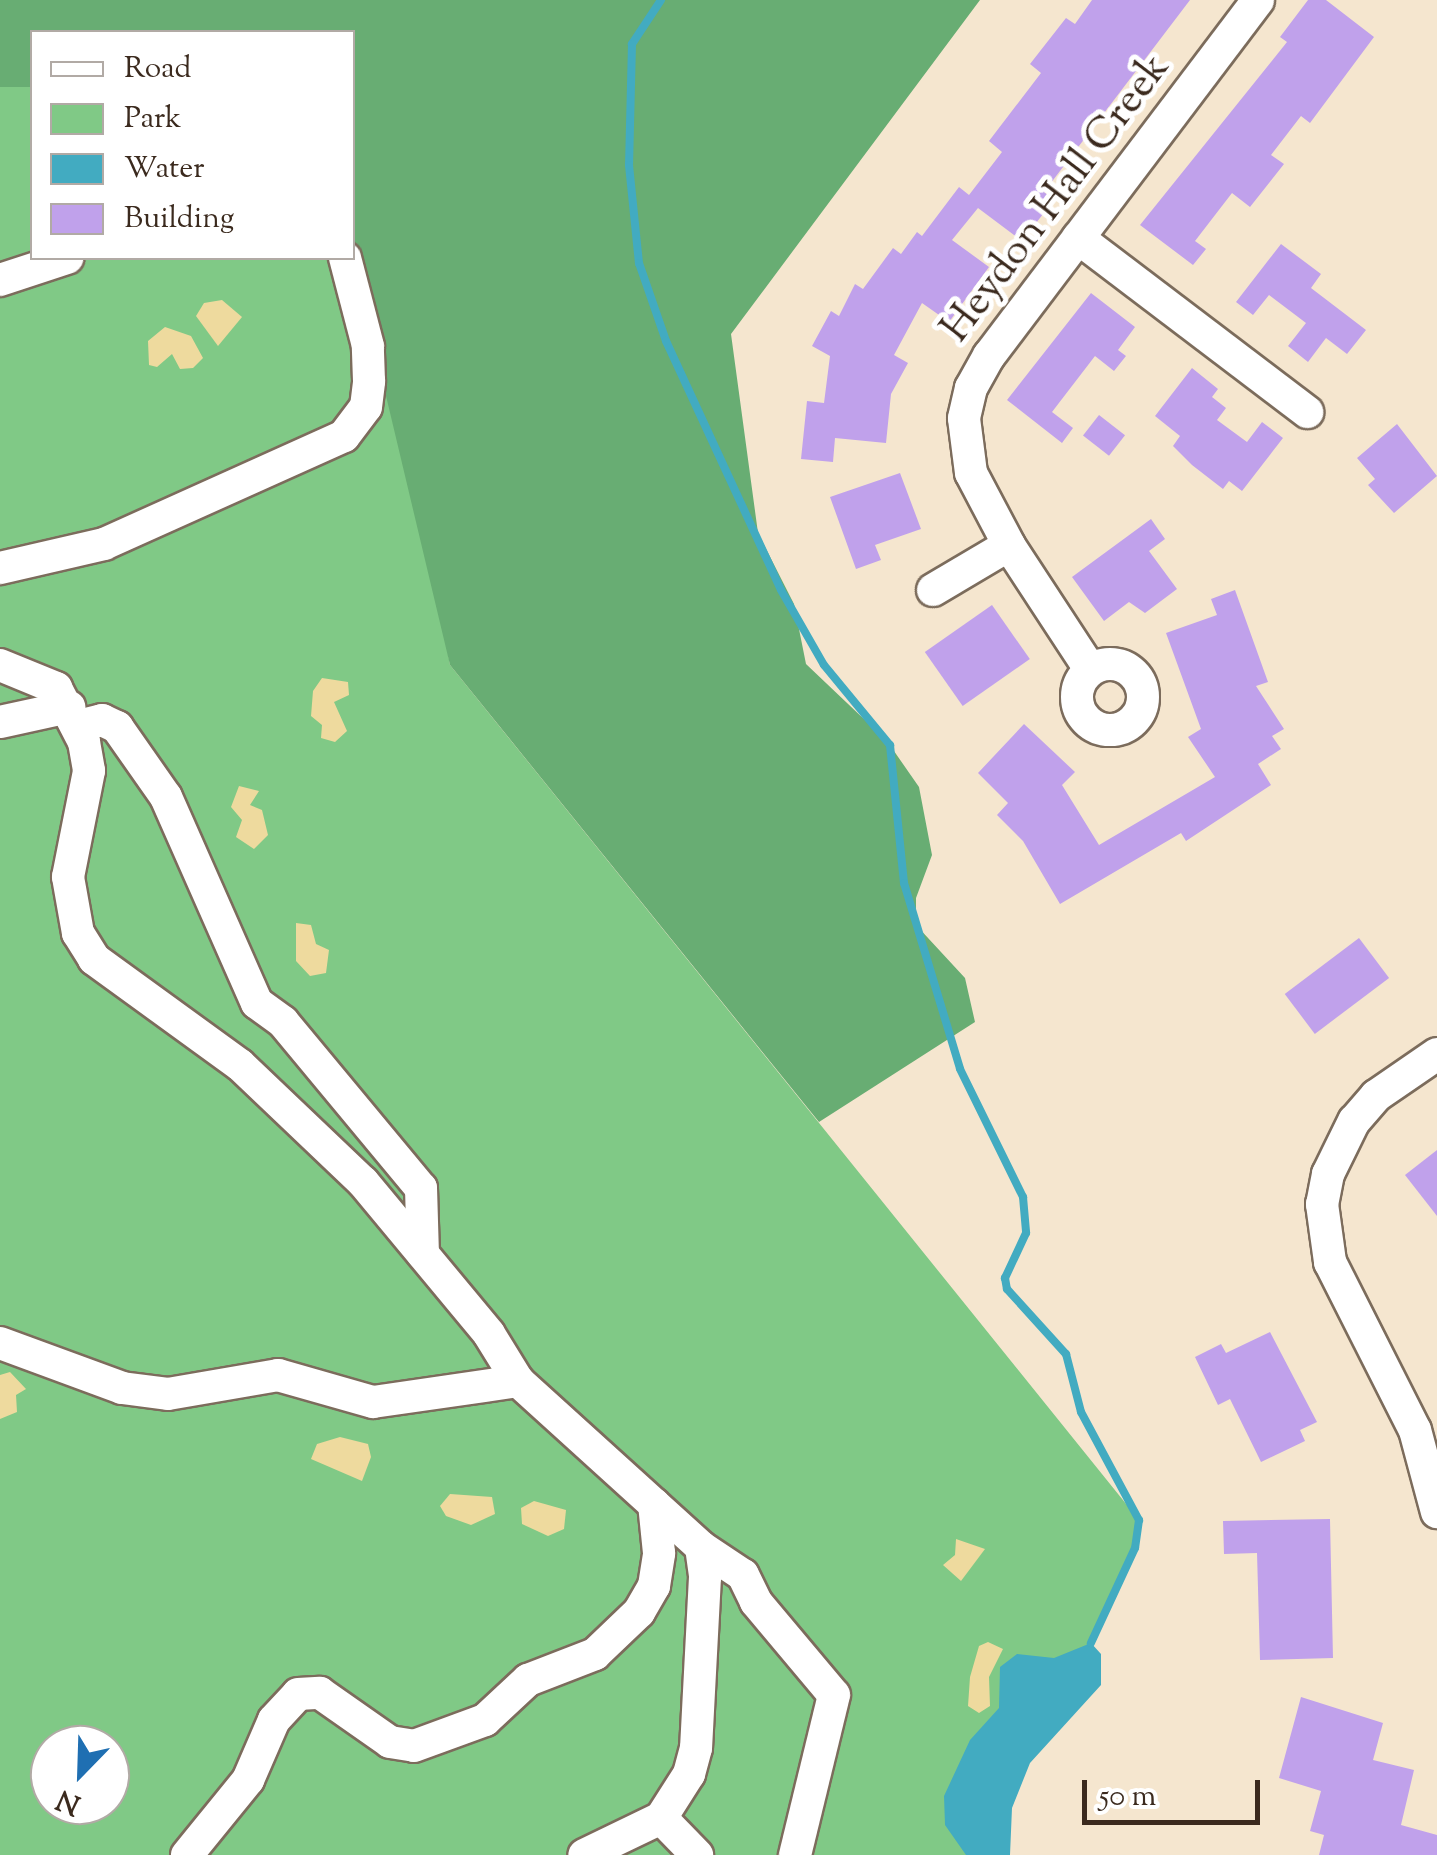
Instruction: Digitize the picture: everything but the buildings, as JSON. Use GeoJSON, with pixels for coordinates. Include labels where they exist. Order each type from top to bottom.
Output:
{"type":"FeatureCollection","features":[{"type":"Feature","properties":{"kind":"street","name":"Heydon Hall Creek"},"geometry":{"type":"LineString","coordinates":[[1090,670],[1009,545],[971,473],[964,418],[988,356],[1258,0]]}},
{"type":"Feature","properties":{"kind":"street"},"geometry":{"type":"LineString","coordinates":[[1078,238],[1307,412]]}},
{"type":"Feature","properties":{"kind":"street"},"geometry":{"type":"LineString","coordinates":[[0,280],[61,260]]}},
{"type":"Feature","properties":{"kind":"street"},"geometry":{"type":"LineString","coordinates":[[0,568],[104,544],[344,436],[366,407],[369,381],[368,346],[346,260]]}},
{"type":"Feature","properties":{"kind":"street"},"geometry":{"type":"LineString","coordinates":[[933,590],[1009,545]]}},
{"type":"Feature","properties":{"kind":"street"},"geometry":{"type":"LineString","coordinates":[[0,665],[56,688],[74,717],[88,771],[68,877],[78,934],[94,959],[240,1065],[363,1182],[423,1254],[518,1381],[700,1547],[743,1575],[756,1602],[834,1695],[795,1855]]}},
{"type":"Feature","properties":{"kind":"street"},"geometry":{"type":"LineString","coordinates":[[0,722],[74,717],[102,720],[117,727],[166,797],[257,1003],[283,1022],[421,1188],[423,1254]]}},
{"type":"Feature","properties":{"kind":"street"},"geometry":{"type":"LineString","coordinates":[[1437,1054],[1376,1096],[1354,1121],[1328,1174],[1322,1204],[1330,1262],[1415,1430],[1437,1512]]}},
{"type":"Feature","properties":{"kind":"street"},"geometry":{"type":"LineString","coordinates":[[0,1343],[122,1388],[168,1394],[278,1374],[374,1402],[518,1381]]}},
{"type":"Feature","properties":{"kind":"street"},"geometry":{"type":"LineString","coordinates":[[187,1855],[248,1780],[274,1720],[298,1694],[320,1693],[390,1742],[414,1746],[484,1720],[528,1680],[595,1654],[638,1612],[654,1586],[659,1553],[654,1504]]}},
{"type":"Feature","properties":{"kind":"street"},"geometry":{"type":"LineString","coordinates":[[584,1855],[661,1818],[689,1774],[696,1748],[705,1577],[700,1547]]}},
{"type":"Feature","properties":{"kind":"street"},"geometry":{"type":"LineString","coordinates":[[661,1818],[697,1855]]}},
{"type":"Feature","properties":{"kind":"green space"},"geometry":{"type":"Polygon","coordinates":[[[0,0],[30,30],[30,260],[355,260],[355,121],[450,665],[1139,1520],[1132,1555],[1091,1643],[1092,1681],[995,1777],[1003,1855],[0,1855],[0,0]]]}},
{"type":"Feature","properties":{"kind":"green space"},"geometry":{"type":"Polygon","coordinates":[[[0,0],[980,0],[731,334],[758,533],[794,604],[806,664],[887,741],[919,787],[932,855],[916,898],[916,925],[965,978],[975,1022],[819,1122],[450,665],[354,260],[355,30],[30,30],[30,87],[0,87],[0,0]]]}},
{"type":"Feature","properties":{"kind":"sand"},"geometry":{"type":"Polygon","coordinates":[[[222,300],[242,317],[218,346],[196,316],[204,303],[222,300]]]}},
{"type":"Feature","properties":{"kind":"sand"},"geometry":{"type":"Polygon","coordinates":[[[165,327],[191,336],[203,358],[193,368],[180,369],[172,354],[157,367],[149,365],[148,341],[165,327]]]}},
{"type":"Feature","properties":{"kind":"sand"},"geometry":{"type":"Polygon","coordinates":[[[322,678],[348,682],[349,695],[334,702],[347,731],[335,742],[321,738],[322,725],[311,716],[313,691],[322,678]]]}},
{"type":"Feature","properties":{"kind":"sand"},"geometry":{"type":"Polygon","coordinates":[[[239,786],[259,791],[250,805],[262,810],[268,835],[254,849],[236,837],[242,820],[231,807],[239,786]]]}},
{"type":"Feature","properties":{"kind":"sand"},"geometry":{"type":"Polygon","coordinates":[[[296,923],[311,925],[316,944],[329,950],[326,973],[310,976],[296,961],[296,923]]]}},
{"type":"Feature","properties":{"kind":"sand"},"geometry":{"type":"Polygon","coordinates":[[[10,1372],[26,1389],[16,1395],[17,1412],[0,1419],[0,1375],[10,1372]]]}},
{"type":"Feature","properties":{"kind":"sand"},"geometry":{"type":"Polygon","coordinates":[[[340,1437],[368,1444],[371,1457],[362,1481],[311,1459],[317,1444],[340,1437]]]}},
{"type":"Feature","properties":{"kind":"sand"},"geometry":{"type":"Polygon","coordinates":[[[450,1494],[492,1497],[495,1514],[471,1525],[446,1516],[440,1506],[450,1494]]]}},
{"type":"Feature","properties":{"kind":"sand"},"geometry":{"type":"Polygon","coordinates":[[[534,1501],[566,1510],[564,1529],[548,1536],[522,1524],[521,1508],[534,1501]]]}},
{"type":"Feature","properties":{"kind":"sand"},"geometry":{"type":"Polygon","coordinates":[[[956,1539],[985,1549],[961,1581],[943,1565],[955,1555],[956,1539]]]}},
{"type":"Feature","properties":{"kind":"sand"},"geometry":{"type":"Polygon","coordinates":[[[988,1642],[1003,1649],[989,1677],[990,1706],[979,1713],[968,1706],[970,1677],[979,1646],[988,1642]]]}},
{"type":"Feature","properties":{"kind":"water"},"geometry":{"type":"Polygon","coordinates":[[[1091,1643],[1101,1654],[1101,1685],[1030,1763],[1012,1808],[1010,1855],[966,1855],[945,1825],[944,1796],[970,1740],[999,1708],[1000,1667],[1017,1654],[1054,1658],[1091,1643]]]}},
{"type":"Feature","properties":{"kind":"waterway"},"geometry":{"type":"LineString","coordinates":[[661,0],[632,44],[629,165],[639,263],[666,341],[781,590],[824,665],[890,745],[904,883],[960,1069],[1023,1197],[1026,1233],[1005,1278],[1007,1289],[1066,1354],[1081,1412],[1139,1520],[1135,1548],[1091,1643]]}}]}
